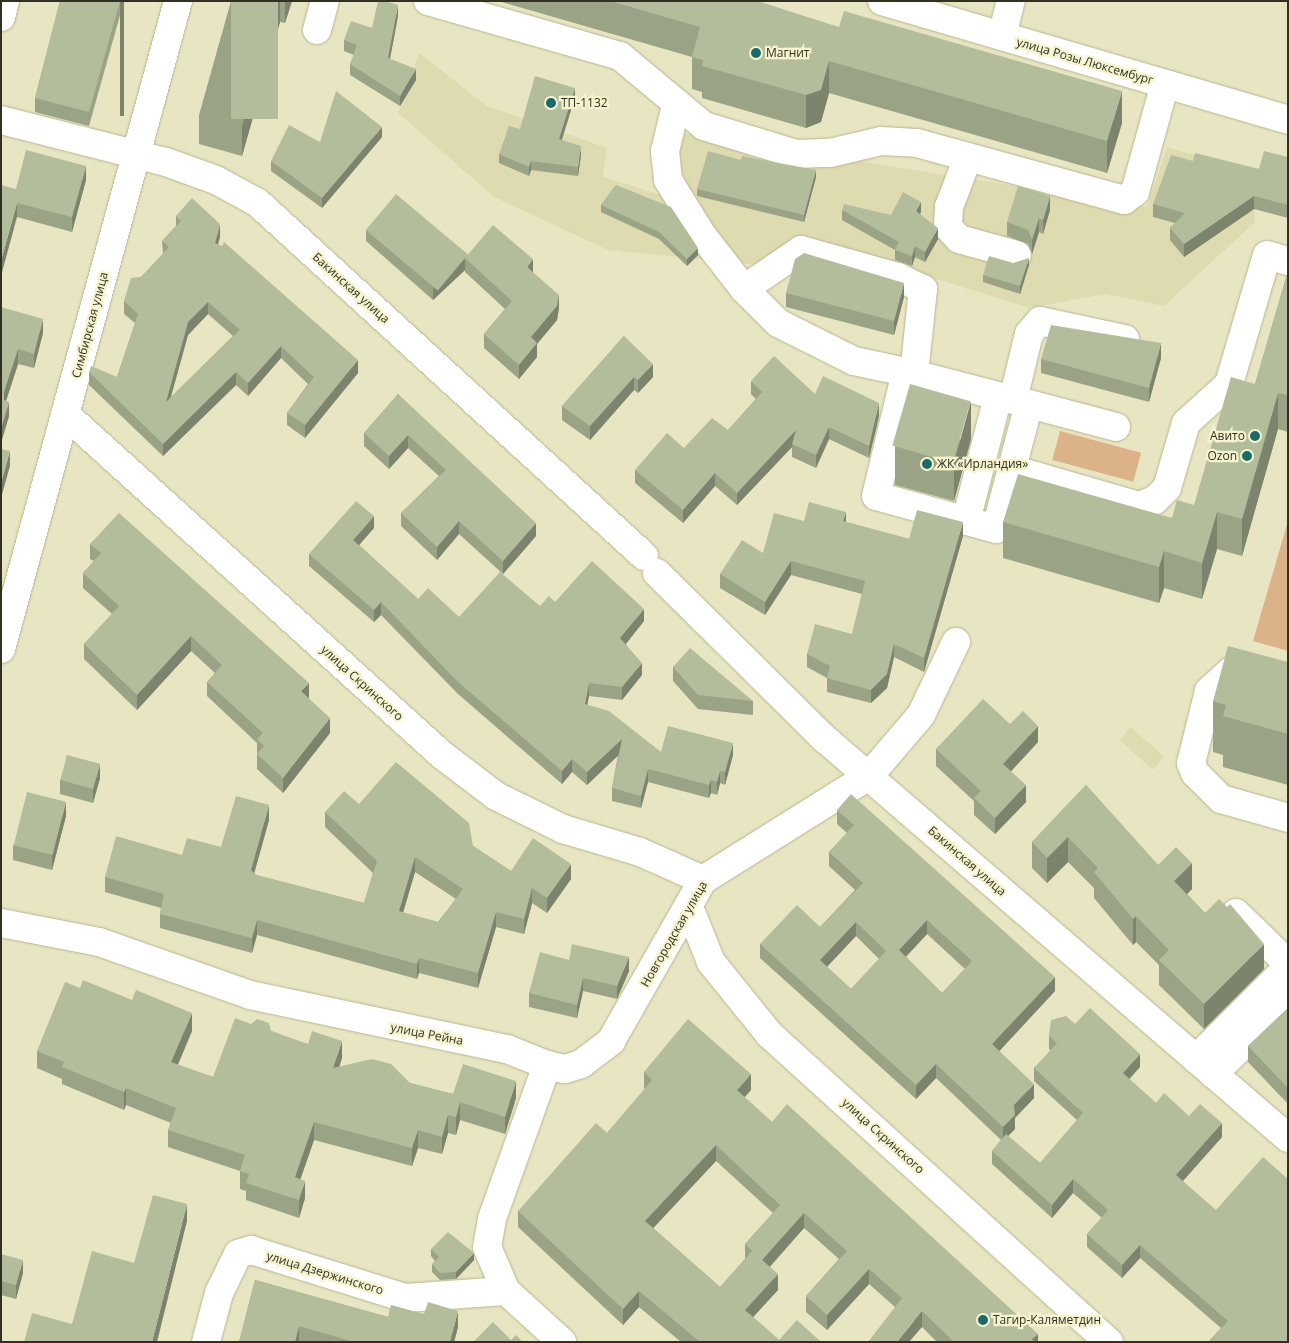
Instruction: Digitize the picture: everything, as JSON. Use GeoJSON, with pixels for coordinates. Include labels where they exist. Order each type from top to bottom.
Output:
{"type":"FeatureCollection","features":[{"type":"Feature","properties":{"kind":"street"},"geometry":{"type":"LineString","coordinates":[[1,17],[5,1]]}},
{"type":"Feature","properties":{"kind":"street","name":"Симбирская улица"},"geometry":{"type":"LineString","coordinates":[[1,649],[178,1]]}},
{"type":"Feature","properties":{"kind":"street"},"geometry":{"type":"LineString","coordinates":[[317,30],[325,1]]}},
{"type":"Feature","properties":{"kind":"street"},"geometry":{"type":"LineString","coordinates":[[428,1],[620,56],[641,70],[676,105],[704,126],[796,154],[830,154],[881,142],[917,142],[968,157],[1131,198],[1165,84]]}},
{"type":"Feature","properties":{"kind":"street","name":"улица Розы Люксембург"},"geometry":{"type":"LineString","coordinates":[[882,1],[1288,120]]}},
{"type":"Feature","properties":{"kind":"street"},"geometry":{"type":"LineString","coordinates":[[1002,36],[1011,1]]}},
{"type":"Feature","properties":{"kind":"street"},"geometry":{"type":"LineString","coordinates":[[676,105],[665,151],[668,180],[702,235],[744,289],[778,323],[802,338],[854,361],[910,373],[1116,427]]}},
{"type":"Feature","properties":{"kind":"street","name":"Бакинская улица"},"geometry":{"type":"LineString","coordinates":[[1,120],[136,155],[216,180],[258,203],[651,565],[869,776],[1288,1138]]}},
{"type":"Feature","properties":{"kind":"street"},"geometry":{"type":"LineString","coordinates":[[968,157],[949,207],[948,227],[959,239],[1017,255]]}},
{"type":"Feature","properties":{"kind":"street"},"geometry":{"type":"LineString","coordinates":[[744,289],[801,250],[898,277],[923,289],[910,373],[876,496],[996,529],[1011,469],[1013,400]]}},
{"type":"Feature","properties":{"kind":"street"},"geometry":{"type":"LineString","coordinates":[[1011,469],[1138,506],[1155,500],[1167,488],[1186,423],[1229,384],[1267,255],[1288,261]]}},
{"type":"Feature","properties":{"kind":"street"},"geometry":{"type":"LineString","coordinates":[[966,521],[1013,400],[1030,334],[1040,321],[1125,339]]}},
{"type":"Feature","properties":{"kind":"street","name":"улица Скринского"},"geometry":{"type":"LineString","coordinates":[[65,414],[442,755],[496,796],[563,829],[640,852],[703,880]]}},
{"type":"Feature","properties":{"kind":"street","name":"Новгородская улица"},"geometry":{"type":"LineString","coordinates":[[547,1065],[565,1069],[581,1064],[611,1041],[703,880],[869,776],[921,715],[956,642]]}},
{"type":"Feature","properties":{"kind":"street"},"geometry":{"type":"LineString","coordinates":[[1288,686],[1231,671],[1209,691],[1191,763],[1195,774],[1221,799],[1288,818]]}},
{"type":"Feature","properties":{"kind":"street","name":"улица Скринского"},"geometry":{"type":"LineString","coordinates":[[689,907],[712,962],[769,1034],[1109,1342]]}},
{"type":"Feature","properties":{"kind":"street"},"geometry":{"type":"LineString","coordinates":[[1204,1066],[1288,966],[1236,913]]}},
{"type":"Feature","properties":{"kind":"street","name":"улица Рейна"},"geometry":{"type":"LineString","coordinates":[[1,923],[99,942],[250,995],[507,1049],[547,1065]]}},
{"type":"Feature","properties":{"kind":"street"},"geometry":{"type":"LineString","coordinates":[[1204,1066],[1288,1001]]}},
{"type":"Feature","properties":{"kind":"street"},"geometry":{"type":"LineString","coordinates":[[547,1065],[492,1219],[487,1247],[506,1291],[562,1342]]}},
{"type":"Feature","properties":{"kind":"street","name":"улица Дзержинского"},"geometry":{"type":"LineString","coordinates":[[206,1342],[219,1293],[238,1254],[251,1250],[405,1298],[506,1291]]}},
{"type":"Feature","properties":{"kind":"shaded area"},"geometry":{"type":"Polygon","coordinates":[[[419,53],[487,106],[607,148],[603,177],[664,196],[682,133],[1147,207],[1167,147],[1251,172],[1255,222],[1164,306],[1105,294],[1029,308],[801,236],[758,265],[608,250],[494,197],[398,113],[419,53]]]}},
{"type":"Feature","properties":{"kind":"shaded area"},"geometry":{"type":"Polygon","coordinates":[[[1060,431],[1141,453],[1133,482],[1052,460],[1060,431]]]}},
{"type":"Feature","properties":{"kind":"shaded area"},"geometry":{"type":"Polygon","coordinates":[[[1288,521],[1288,651],[1253,641],[1288,521]]]}},
{"type":"Feature","properties":{"kind":"shaded area"},"geometry":{"type":"Polygon","coordinates":[[[1131,727],[1164,757],[1153,770],[1120,740],[1131,727]]]}},
{"type":"Feature","properties":{"kind":"building"},"geometry":{"type":"Polygon","coordinates":[[[60,1],[120,1],[89,112],[35,98],[60,1]]]}},
{"type":"Feature","properties":{"kind":"building"},"geometry":{"type":"Polygon","coordinates":[[[231,1],[278,1],[278,119],[231,119],[231,1]]]}},
{"type":"Feature","properties":{"kind":"building"},"geometry":{"type":"Polygon","coordinates":[[[378,1],[398,5],[388,58],[416,69],[400,96],[350,64],[357,45],[344,40],[351,21],[372,28],[378,1]]]}},
{"type":"Feature","properties":{"kind":"building"},"geometry":{"type":"Polygon","coordinates":[[[610,1],[757,1],[839,27],[844,11],[1122,91],[1107,141],[829,61],[821,90],[806,95],[702,66],[703,60],[692,57],[700,27],[610,1]]]}},
{"type":"Feature","properties":{"kind":"building"},"geometry":{"type":"Polygon","coordinates":[[[535,76],[575,88],[559,139],[581,146],[578,167],[531,161],[529,167],[499,154],[509,126],[520,129],[535,76]]]}},
{"type":"Feature","properties":{"kind":"building"},"geometry":{"type":"Polygon","coordinates":[[[336,91],[382,127],[322,198],[271,161],[289,125],[320,142],[336,91]]]}},
{"type":"Feature","properties":{"kind":"building"},"geometry":{"type":"Polygon","coordinates":[[[26,150],[86,166],[72,217],[17,203],[1,261],[1,185],[16,189],[26,150]]]}},
{"type":"Feature","properties":{"kind":"building"},"geometry":{"type":"Polygon","coordinates":[[[708,151],[741,160],[742,156],[816,170],[804,215],[697,189],[708,151]]]}},
{"type":"Feature","properties":{"kind":"building"},"geometry":{"type":"Polygon","coordinates":[[[1264,151],[1288,157],[1288,205],[1254,196],[1184,244],[1170,228],[1185,213],[1153,204],[1171,155],[1193,161],[1195,153],[1259,169],[1264,151]]]}},
{"type":"Feature","properties":{"kind":"building"},"geometry":{"type":"Polygon","coordinates":[[[616,185],[671,207],[698,248],[687,259],[659,232],[601,205],[616,185]]]}},
{"type":"Feature","properties":{"kind":"building"},"geometry":{"type":"Polygon","coordinates":[[[1018,186],[1050,196],[1043,220],[1039,218],[1032,240],[1028,230],[1007,222],[1018,186]]]}},
{"type":"Feature","properties":{"kind":"building"},"geometry":{"type":"Polygon","coordinates":[[[903,192],[921,202],[916,211],[938,228],[925,252],[915,246],[912,256],[895,250],[899,242],[842,210],[844,204],[891,215],[903,192]]]}},
{"type":"Feature","properties":{"kind":"building"},"geometry":{"type":"Polygon","coordinates":[[[396,194],[468,254],[438,290],[366,230],[396,194]]]}},
{"type":"Feature","properties":{"kind":"building"},"geometry":{"type":"Polygon","coordinates":[[[192,198],[220,224],[215,243],[222,246],[224,242],[358,360],[305,425],[287,413],[314,377],[281,346],[248,383],[236,372],[163,444],[89,372],[91,366],[117,377],[138,314],[124,301],[131,278],[141,277],[169,247],[162,241],[181,221],[176,216],[192,198]],[[208,302],[188,322],[166,402],[240,330],[208,302]]]}},
{"type":"Feature","properties":{"kind":"building"},"geometry":{"type":"Polygon","coordinates":[[[493,225],[533,259],[527,267],[559,295],[557,306],[531,337],[537,343],[519,365],[484,334],[512,301],[465,258],[493,225]]]}},
{"type":"Feature","properties":{"kind":"building"},"geometry":{"type":"Polygon","coordinates":[[[804,253],[904,283],[894,321],[786,293],[795,259],[804,253]]]}},
{"type":"Feature","properties":{"kind":"building"},"geometry":{"type":"Polygon","coordinates":[[[989,256],[1013,263],[1029,258],[1020,286],[983,275],[989,256]]]}},
{"type":"Feature","properties":{"kind":"building"},"geometry":{"type":"Polygon","coordinates":[[[1288,271],[1288,395],[1278,393],[1242,519],[1217,512],[1202,563],[1164,551],[1159,567],[1003,522],[1018,474],[1172,518],[1177,500],[1194,505],[1231,377],[1255,384],[1288,271]]]}},
{"type":"Feature","properties":{"kind":"building"},"geometry":{"type":"Polygon","coordinates":[[[1,307],[43,319],[34,354],[18,349],[4,392],[4,400],[9,402],[1,429],[1,307]]]}},
{"type":"Feature","properties":{"kind":"building"},"geometry":{"type":"Polygon","coordinates":[[[1051,325],[1161,343],[1149,388],[1041,359],[1051,325]]]}},
{"type":"Feature","properties":{"kind":"building"},"geometry":{"type":"Polygon","coordinates":[[[624,336],[653,364],[638,380],[634,377],[590,426],[562,406],[624,336]]]}},
{"type":"Feature","properties":{"kind":"building"},"geometry":{"type":"Polygon","coordinates":[[[774,356],[815,394],[823,376],[879,403],[869,446],[829,427],[816,455],[792,444],[796,430],[737,493],[715,473],[683,510],[635,470],[667,433],[684,448],[712,418],[728,430],[762,392],[751,381],[774,356]]]}},
{"type":"Feature","properties":{"kind":"building"},"geometry":{"type":"Polygon","coordinates":[[[910,384],[971,401],[953,463],[892,446],[910,384]]]}},
{"type":"Feature","properties":{"kind":"building"},"geometry":{"type":"Polygon","coordinates":[[[398,394],[536,523],[503,561],[459,521],[437,547],[401,513],[446,470],[408,435],[389,456],[364,433],[398,394]]]}},
{"type":"Feature","properties":{"kind":"building"},"geometry":{"type":"Polygon","coordinates":[[[1,449],[10,451],[1,483],[1,449]]]}},
{"type":"Feature","properties":{"kind":"building"},"geometry":{"type":"Polygon","coordinates":[[[356,501],[374,516],[353,540],[418,599],[428,588],[459,617],[500,572],[540,606],[549,596],[555,602],[592,561],[644,609],[620,638],[642,663],[622,687],[589,683],[585,704],[609,711],[661,752],[668,726],[733,743],[725,772],[720,771],[717,782],[711,780],[709,785],[648,769],[641,796],[612,788],[622,739],[587,772],[572,759],[562,771],[458,682],[381,602],[374,610],[309,554],[356,501]]]}},
{"type":"Feature","properties":{"kind":"building"},"geometry":{"type":"Polygon","coordinates":[[[809,502],[846,512],[843,521],[909,539],[917,510],[963,522],[924,658],[894,644],[887,674],[871,690],[827,678],[830,666],[807,654],[815,624],[852,634],[865,581],[791,561],[765,602],[720,574],[742,540],[763,553],[774,513],[804,521],[809,502]]]}},
{"type":"Feature","properties":{"kind":"building"},"geometry":{"type":"Polygon","coordinates":[[[119,513],[309,683],[301,691],[330,718],[283,778],[257,754],[264,746],[257,739],[263,733],[207,682],[222,665],[191,636],[137,695],[84,644],[119,606],[83,573],[101,553],[90,544],[119,513]]]}},
{"type":"Feature","properties":{"kind":"building"},"geometry":{"type":"Polygon","coordinates":[[[1228,646],[1288,662],[1288,734],[1223,716],[1226,705],[1213,701],[1228,646]]]}},
{"type":"Feature","properties":{"kind":"building"},"geometry":{"type":"Polygon","coordinates":[[[690,648],[753,701],[698,695],[673,667],[690,648]]]}},
{"type":"Feature","properties":{"kind":"building"},"geometry":{"type":"Polygon","coordinates":[[[983,699],[1010,724],[1023,711],[1038,726],[1003,764],[1026,785],[995,818],[974,798],[981,791],[936,749],[983,699]]]}},
{"type":"Feature","properties":{"kind":"building"},"geometry":{"type":"Polygon","coordinates":[[[67,755],[100,764],[93,789],[60,780],[67,755]]]}},
{"type":"Feature","properties":{"kind":"building"},"geometry":{"type":"Polygon","coordinates":[[[396,762],[469,823],[473,846],[511,871],[533,838],[571,864],[547,898],[532,888],[524,919],[496,912],[478,973],[419,958],[417,964],[257,920],[252,938],[160,914],[164,894],[105,877],[116,836],[182,855],[187,838],[221,847],[236,796],[269,805],[251,870],[256,875],[364,903],[377,861],[325,812],[344,791],[359,804],[396,762]],[[415,857],[399,911],[438,922],[463,889],[415,857]]]}},
{"type":"Feature","properties":{"kind":"building"},"geometry":{"type":"Polygon","coordinates":[[[1086,785],[1158,865],[1176,847],[1192,863],[1174,881],[1205,913],[1219,899],[1227,907],[1230,904],[1264,944],[1204,1004],[1159,960],[1169,950],[1136,916],[1133,919],[1094,872],[1098,868],[1068,837],[1047,858],[1032,842],[1086,785]]]}},
{"type":"Feature","properties":{"kind":"building"},"geometry":{"type":"Polygon","coordinates":[[[27,792],[66,802],[53,855],[14,845],[27,792]]]}},
{"type":"Feature","properties":{"kind":"building"},"geometry":{"type":"Polygon","coordinates":[[[851,794],[1055,977],[992,1044],[1034,1084],[1014,1105],[1015,1115],[1003,1127],[936,1064],[916,1085],[760,944],[797,905],[820,927],[863,883],[829,852],[854,825],[837,810],[851,794]],[[927,920],[899,950],[942,993],[972,961],[927,920]],[[856,922],[820,960],[851,989],[886,951],[856,922]]]}},
{"type":"Feature","properties":{"kind":"building"},"geometry":{"type":"Polygon","coordinates":[[[572,944],[629,957],[617,986],[583,978],[577,1005],[529,993],[540,952],[569,960],[572,944]]]}},
{"type":"Feature","properties":{"kind":"building"},"geometry":{"type":"Polygon","coordinates":[[[83,980],[132,1000],[136,990],[192,1013],[171,1062],[213,1077],[235,1018],[251,1024],[257,1019],[269,1023],[271,1031],[308,1044],[312,1031],[342,1041],[333,1068],[372,1059],[391,1064],[410,1083],[453,1094],[463,1064],[516,1081],[505,1117],[460,1102],[456,1117],[448,1115],[442,1137],[418,1130],[412,1148],[314,1122],[295,1177],[305,1181],[299,1200],[246,1183],[249,1174],[240,1171],[245,1155],[168,1130],[176,1108],[126,1088],[124,1092],[62,1067],[64,1062],[37,1051],[65,982],[80,988],[83,980]]]}},
{"type":"Feature","properties":{"kind":"building"},"geometry":{"type":"Polygon","coordinates":[[[1090,1008],[1140,1054],[1123,1073],[1156,1103],[1164,1093],[1189,1116],[1200,1104],[1222,1123],[1176,1175],[1216,1210],[1263,1157],[1288,1179],[1288,1342],[1212,1342],[1210,1340],[1228,1321],[1140,1245],[1122,1265],[1087,1234],[1108,1210],[1073,1179],[1052,1205],[992,1151],[1006,1134],[1040,1163],[1083,1113],[1034,1068],[1057,1043],[1049,1036],[1051,1020],[1066,1016],[1075,1024],[1090,1008]]]}},
{"type":"Feature","properties":{"kind":"building"},"geometry":{"type":"Polygon","coordinates":[[[1288,1008],[1288,1088],[1248,1046],[1288,1008]]]}},
{"type":"Feature","properties":{"kind":"building"},"geometry":{"type":"Polygon","coordinates":[[[688,1019],[751,1074],[737,1090],[772,1122],[787,1104],[1038,1334],[1032,1339],[1035,1342],[954,1342],[922,1311],[897,1342],[868,1342],[902,1298],[869,1269],[827,1315],[806,1296],[847,1251],[804,1213],[762,1260],[778,1274],[745,1310],[779,1340],[797,1320],[821,1342],[700,1342],[639,1291],[623,1309],[518,1211],[596,1123],[607,1133],[652,1080],[644,1072],[688,1019]],[[716,1145],[645,1221],[720,1287],[752,1251],[759,1257],[745,1244],[780,1205],[716,1145]]]}},
{"type":"Feature","properties":{"kind":"building"},"geometry":{"type":"Polygon","coordinates":[[[153,1195],[187,1204],[152,1342],[24,1342],[32,1313],[72,1324],[92,1251],[134,1263],[153,1195]]]}},
{"type":"Feature","properties":{"kind":"building"},"geometry":{"type":"Polygon","coordinates":[[[448,1232],[474,1253],[456,1272],[440,1273],[432,1264],[439,1257],[431,1249],[448,1232]]]}},
{"type":"Feature","properties":{"kind":"building"},"geometry":{"type":"Polygon","coordinates":[[[1,1254],[23,1260],[16,1285],[1,1281],[1,1254]]]}},
{"type":"Feature","properties":{"kind":"building"},"geometry":{"type":"Polygon","coordinates":[[[255,1280],[388,1317],[391,1305],[424,1314],[428,1302],[458,1311],[450,1342],[350,1342],[299,1326],[295,1342],[239,1342],[255,1280]]]}},
{"type":"Feature","properties":{"kind":"building"},"geometry":{"type":"Polygon","coordinates":[[[493,1322],[511,1340],[516,1335],[523,1342],[473,1342],[493,1322]]]}},
{"type":"Feature","properties":{"kind":"place","name":"Магнит"},"geometry":{"type":"Point","coordinates":[756,53]}},
{"type":"Feature","properties":{"kind":"place","name":"ТП-1132"},"geometry":{"type":"Point","coordinates":[551,103]}},
{"type":"Feature","properties":{"kind":"place","name":"Авито"},"geometry":{"type":"Point","coordinates":[1255,436]}},
{"type":"Feature","properties":{"kind":"place","name":"Ozon"},"geometry":{"type":"Point","coordinates":[1247,456]}},
{"type":"Feature","properties":{"kind":"place","name":"ЖК «Ирландия»"},"geometry":{"type":"Point","coordinates":[927,464]}},
{"type":"Feature","properties":{"kind":"place","name":"Тагир-Каляметдин"},"geometry":{"type":"Point","coordinates":[983,1320]}}]}
